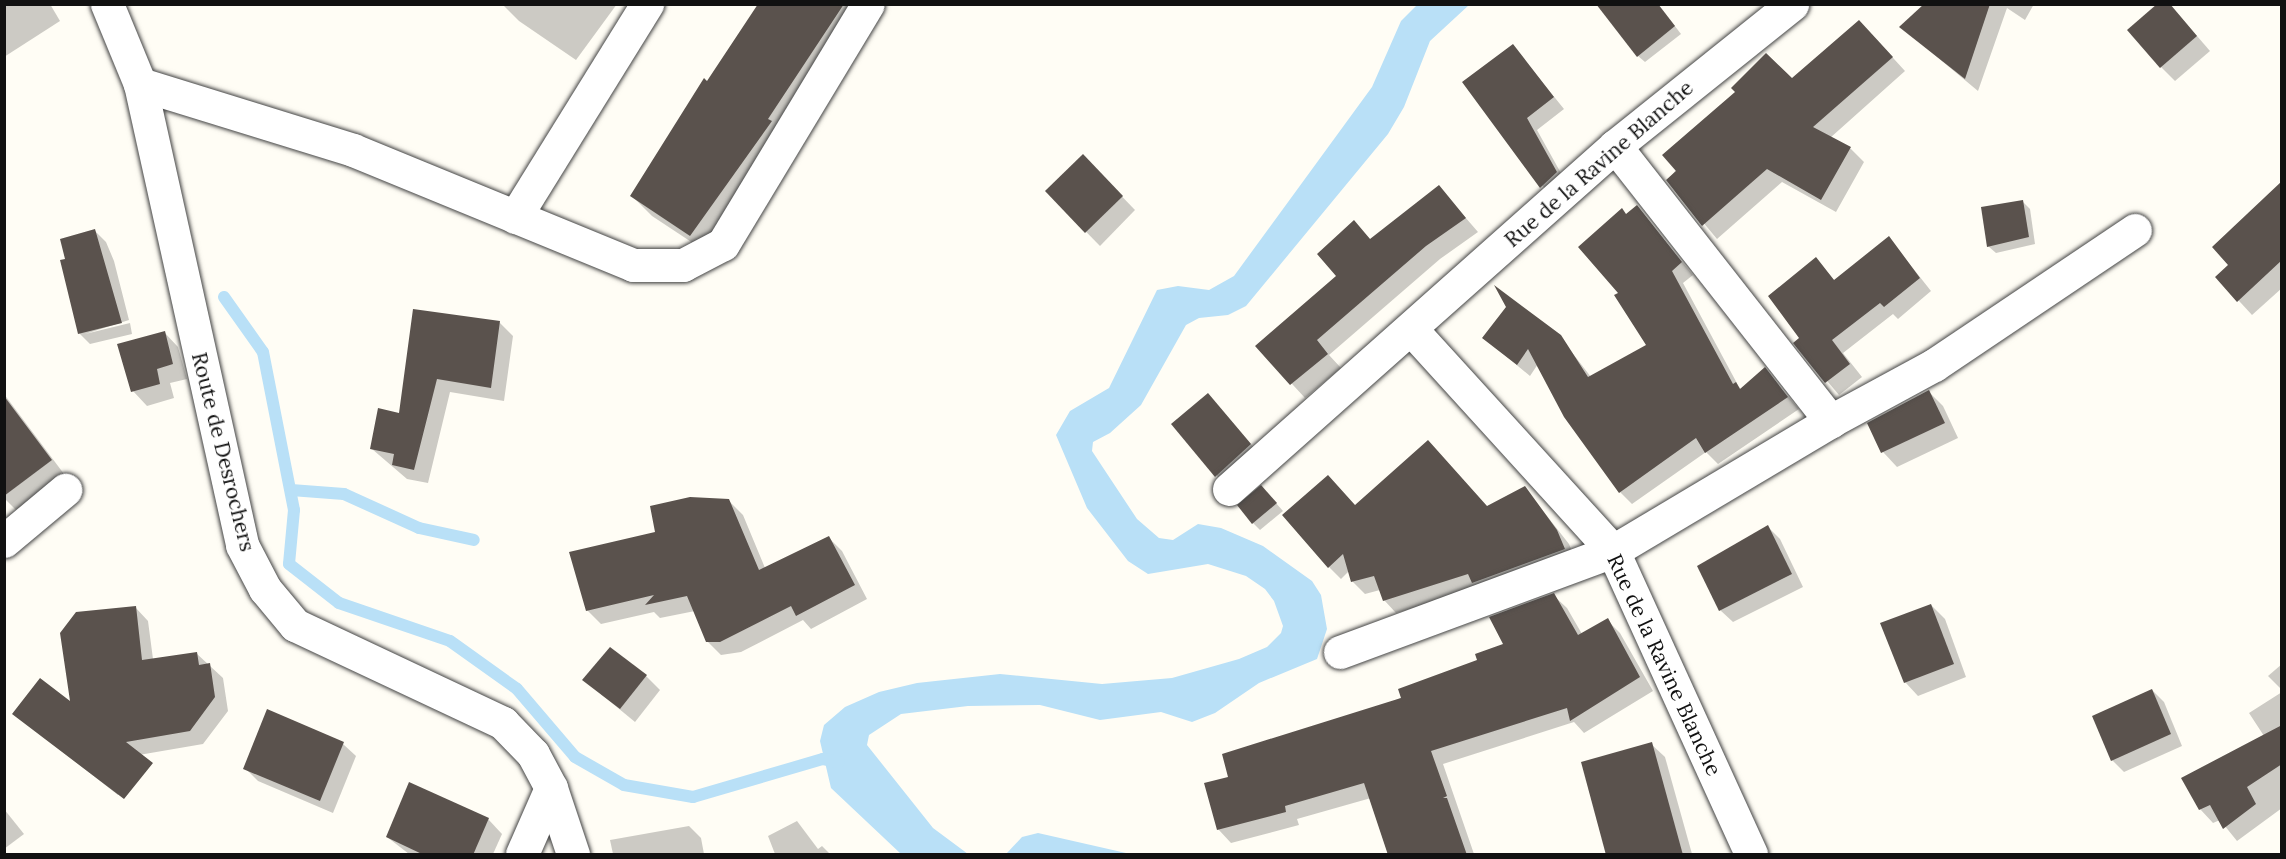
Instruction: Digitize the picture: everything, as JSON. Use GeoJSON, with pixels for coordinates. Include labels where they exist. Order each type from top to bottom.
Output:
{"type":"FeatureCollection","features":[{"type":"Feature","properties":{"kind":"street","name":"Route de Desrochers"},"geometry":{"type":"LineString","coordinates":[[107,4],[140,84],[242,545],[265,589],[295,625],[503,723],[532,754],[551,788],[573,855]]}},
{"type":"Feature","properties":{"kind":"street"},"geometry":{"type":"LineString","coordinates":[[515,217],[647,4]]}},
{"type":"Feature","properties":{"kind":"street"},"geometry":{"type":"LineString","coordinates":[[140,84],[353,150],[633,265],[683,265],[723,244],[868,4]]}},
{"type":"Feature","properties":{"kind":"street","name":"Rue de la Ravine Blanche"},"geometry":{"type":"LineString","coordinates":[[1229,489],[1615,146],[1792,4]]}},
{"type":"Feature","properties":{"kind":"street"},"geometry":{"type":"LineString","coordinates":[[1615,146],[1831,421]]}},
{"type":"Feature","properties":{"kind":"street"},"geometry":{"type":"LineString","coordinates":[[1340,652],[1613,551],[1831,421],[1934,365],[2135,230]]}},
{"type":"Feature","properties":{"kind":"street","name":"Rue de la Ravine Blanche"},"geometry":{"type":"LineString","coordinates":[[1411,329],[1613,551],[1751,855]]}},
{"type":"Feature","properties":{"kind":"street"},"geometry":{"type":"LineString","coordinates":[[4,541],[65,490]]}},
{"type":"Feature","properties":{"kind":"street"},"geometry":{"type":"LineString","coordinates":[[522,855],[551,788]]}},
{"type":"Feature","properties":{"kind":"water"},"geometry":{"type":"Polygon","coordinates":[[[1418,4],[1469,5],[1430,41],[1404,107],[1388,134],[1246,306],[1228,315],[1199,318],[1186,325],[1141,405],[1110,433],[1093,442],[1092,451],[1137,519],[1159,538],[1173,540],[1198,524],[1221,528],[1263,546],[1312,581],[1321,595],[1327,629],[1317,659],[1259,683],[1215,713],[1192,722],[1161,712],[1100,720],[1040,705],[968,706],[901,714],[869,735],[867,745],[933,828],[968,854],[901,854],[831,788],[820,741],[824,725],[845,707],[879,692],[917,683],[1000,674],[1102,684],[1172,678],[1239,659],[1267,647],[1281,633],[1283,626],[1274,601],[1265,589],[1246,576],[1208,564],[1148,574],[1128,561],[1087,508],[1056,435],[1070,411],[1109,388],[1157,290],[1178,286],[1209,290],[1234,276],[1372,87],[1401,21],[1418,4]]]}},
{"type":"Feature","properties":{"kind":"water"},"geometry":{"type":"Polygon","coordinates":[[[1038,833],[1130,854],[1006,854],[1022,837],[1038,833]]]}},
{"type":"Feature","properties":{"kind":"building"},"geometry":{"type":"Polygon","coordinates":[[[758,4],[844,4],[768,119],[772,121],[690,236],[630,196],[704,78],[707,81],[758,4]]]}},
{"type":"Feature","properties":{"kind":"building"},"geometry":{"type":"Polygon","coordinates":[[[1596,4],[1658,4],[1675,26],[1637,57],[1596,4]]]}},
{"type":"Feature","properties":{"kind":"building"},"geometry":{"type":"Polygon","coordinates":[[[1924,4],[1990,4],[1965,79],[1899,27],[1924,4]]]}},
{"type":"Feature","properties":{"kind":"building"},"geometry":{"type":"Polygon","coordinates":[[[2157,4],[2170,4],[2197,36],[2160,68],[2127,30],[2157,4]]]}},
{"type":"Feature","properties":{"kind":"building"},"geometry":{"type":"Polygon","coordinates":[[[1859,20],[1893,57],[1813,127],[1851,147],[1821,200],[1767,169],[1702,226],[1666,180],[1676,171],[1662,155],[1735,92],[1731,88],[1766,53],[1792,78],[1859,20]]]}},
{"type":"Feature","properties":{"kind":"building"},"geometry":{"type":"Polygon","coordinates":[[[1513,44],[1554,97],[1527,118],[1557,172],[1540,188],[1462,82],[1513,44]]]}},
{"type":"Feature","properties":{"kind":"building"},"geometry":{"type":"Polygon","coordinates":[[[1083,154],[1123,196],[1085,233],[1045,191],[1083,154]]]}},
{"type":"Feature","properties":{"kind":"building"},"geometry":{"type":"Polygon","coordinates":[[[2282,181],[2282,260],[2237,302],[2215,277],[2228,265],[2212,247],[2282,181]]]}},
{"type":"Feature","properties":{"kind":"building"},"geometry":{"type":"Polygon","coordinates":[[[1439,185],[1466,218],[1426,246],[1317,340],[1328,354],[1290,385],[1255,346],[1336,276],[1317,254],[1354,220],[1370,239],[1439,185]]]}},
{"type":"Feature","properties":{"kind":"building"},"geometry":{"type":"Polygon","coordinates":[[[2023,200],[2029,237],[1987,247],[1981,207],[2023,200]]]}},
{"type":"Feature","properties":{"kind":"building"},"geometry":{"type":"Polygon","coordinates":[[[1637,205],[1682,262],[1672,271],[1733,384],[1736,382],[1740,389],[1765,367],[1788,397],[1705,453],[1696,438],[1619,493],[1564,417],[1528,349],[1517,365],[1482,338],[1506,307],[1494,285],[1561,335],[1588,377],[1646,345],[1614,295],[1618,293],[1578,247],[1622,208],[1626,214],[1637,205]]]}},
{"type":"Feature","properties":{"kind":"building"},"geometry":{"type":"Polygon","coordinates":[[[95,229],[122,323],[78,334],[60,260],[65,259],[60,239],[95,229]]]}},
{"type":"Feature","properties":{"kind":"building"},"geometry":{"type":"Polygon","coordinates":[[[1889,236],[1920,278],[1884,307],[1880,303],[1832,340],[1850,364],[1825,383],[1793,343],[1799,338],[1768,296],[1816,257],[1834,280],[1889,236]]]}},
{"type":"Feature","properties":{"kind":"building"},"geometry":{"type":"Polygon","coordinates":[[[413,309],[500,321],[491,388],[437,379],[414,470],[392,465],[394,454],[370,449],[378,408],[399,413],[413,309]]]}},
{"type":"Feature","properties":{"kind":"building"},"geometry":{"type":"Polygon","coordinates":[[[165,331],[173,364],[157,369],[160,384],[131,392],[117,344],[165,331]]]}},
{"type":"Feature","properties":{"kind":"building"},"geometry":{"type":"Polygon","coordinates":[[[1929,390],[1945,423],[1881,453],[1867,423],[1929,390]]]}},
{"type":"Feature","properties":{"kind":"building"},"geometry":{"type":"Polygon","coordinates":[[[1208,393],[1251,444],[1215,477],[1171,424],[1208,393]]]}},
{"type":"Feature","properties":{"kind":"building"},"geometry":{"type":"Polygon","coordinates":[[[4,396],[52,460],[4,496],[4,396]]]}},
{"type":"Feature","properties":{"kind":"building"},"geometry":{"type":"Polygon","coordinates":[[[1428,440],[1487,506],[1525,486],[1557,530],[1565,549],[1472,583],[1468,574],[1383,601],[1374,576],[1351,582],[1343,554],[1328,568],[1282,515],[1328,475],[1355,505],[1428,440]]]}},
{"type":"Feature","properties":{"kind":"building"},"geometry":{"type":"Polygon","coordinates":[[[1261,485],[1277,503],[1252,524],[1237,505],[1261,485]]]}},
{"type":"Feature","properties":{"kind":"building"},"geometry":{"type":"Polygon","coordinates":[[[690,497],[729,499],[759,570],[829,536],[855,585],[796,616],[791,606],[720,642],[706,642],[687,596],[645,605],[654,595],[586,611],[569,552],[655,532],[650,506],[690,497]]]}},
{"type":"Feature","properties":{"kind":"building"},"geometry":{"type":"Polygon","coordinates":[[[1768,525],[1792,574],[1719,611],[1697,566],[1768,525]]]}},
{"type":"Feature","properties":{"kind":"building"},"geometry":{"type":"Polygon","coordinates":[[[1554,593],[1578,635],[1608,618],[1640,677],[1570,721],[1567,708],[1431,751],[1447,796],[1443,798],[1447,798],[1467,855],[1388,855],[1364,783],[1285,806],[1286,812],[1217,830],[1204,783],[1228,777],[1222,754],[1401,698],[1398,689],[1477,660],[1475,654],[1503,644],[1489,617],[1554,593]]]}},
{"type":"Feature","properties":{"kind":"building"},"geometry":{"type":"Polygon","coordinates":[[[1931,604],[1954,664],[1904,683],[1880,623],[1931,604]]]}},
{"type":"Feature","properties":{"kind":"building"},"geometry":{"type":"Polygon","coordinates":[[[136,606],[142,660],[197,652],[199,665],[210,663],[215,697],[190,731],[126,742],[153,763],[124,799],[12,714],[40,678],[70,701],[60,633],[76,612],[136,606]]]}},
{"type":"Feature","properties":{"kind":"building"},"geometry":{"type":"Polygon","coordinates":[[[610,647],[647,675],[620,709],[582,680],[610,647]]]}},
{"type":"Feature","properties":{"kind":"building"},"geometry":{"type":"Polygon","coordinates":[[[2152,689],[2171,734],[2111,761],[2092,716],[2152,689]]]}},
{"type":"Feature","properties":{"kind":"building"},"geometry":{"type":"Polygon","coordinates":[[[267,709],[344,742],[320,801],[243,769],[267,709]]]}},
{"type":"Feature","properties":{"kind":"building"},"geometry":{"type":"Polygon","coordinates":[[[2282,725],[2282,764],[2247,787],[2256,804],[2223,829],[2210,805],[2199,810],[2181,778],[2282,725]]]}},
{"type":"Feature","properties":{"kind":"building"},"geometry":{"type":"Polygon","coordinates":[[[1652,742],[1683,855],[1606,855],[1581,762],[1652,742]]]}},
{"type":"Feature","properties":{"kind":"building"},"geometry":{"type":"Polygon","coordinates":[[[409,782],[489,818],[473,855],[424,855],[386,837],[409,782]]]}},
{"type":"Feature","properties":{"kind":"waterway"},"geometry":{"type":"LineString","coordinates":[[224,297],[263,352],[294,510],[289,564],[339,603],[450,641],[517,689],[575,757],[624,785],[693,797],[823,759],[839,762]]}},
{"type":"Feature","properties":{"kind":"waterway"},"geometry":{"type":"LineString","coordinates":[[291,490],[344,494],[419,528],[474,540]]}}]}
